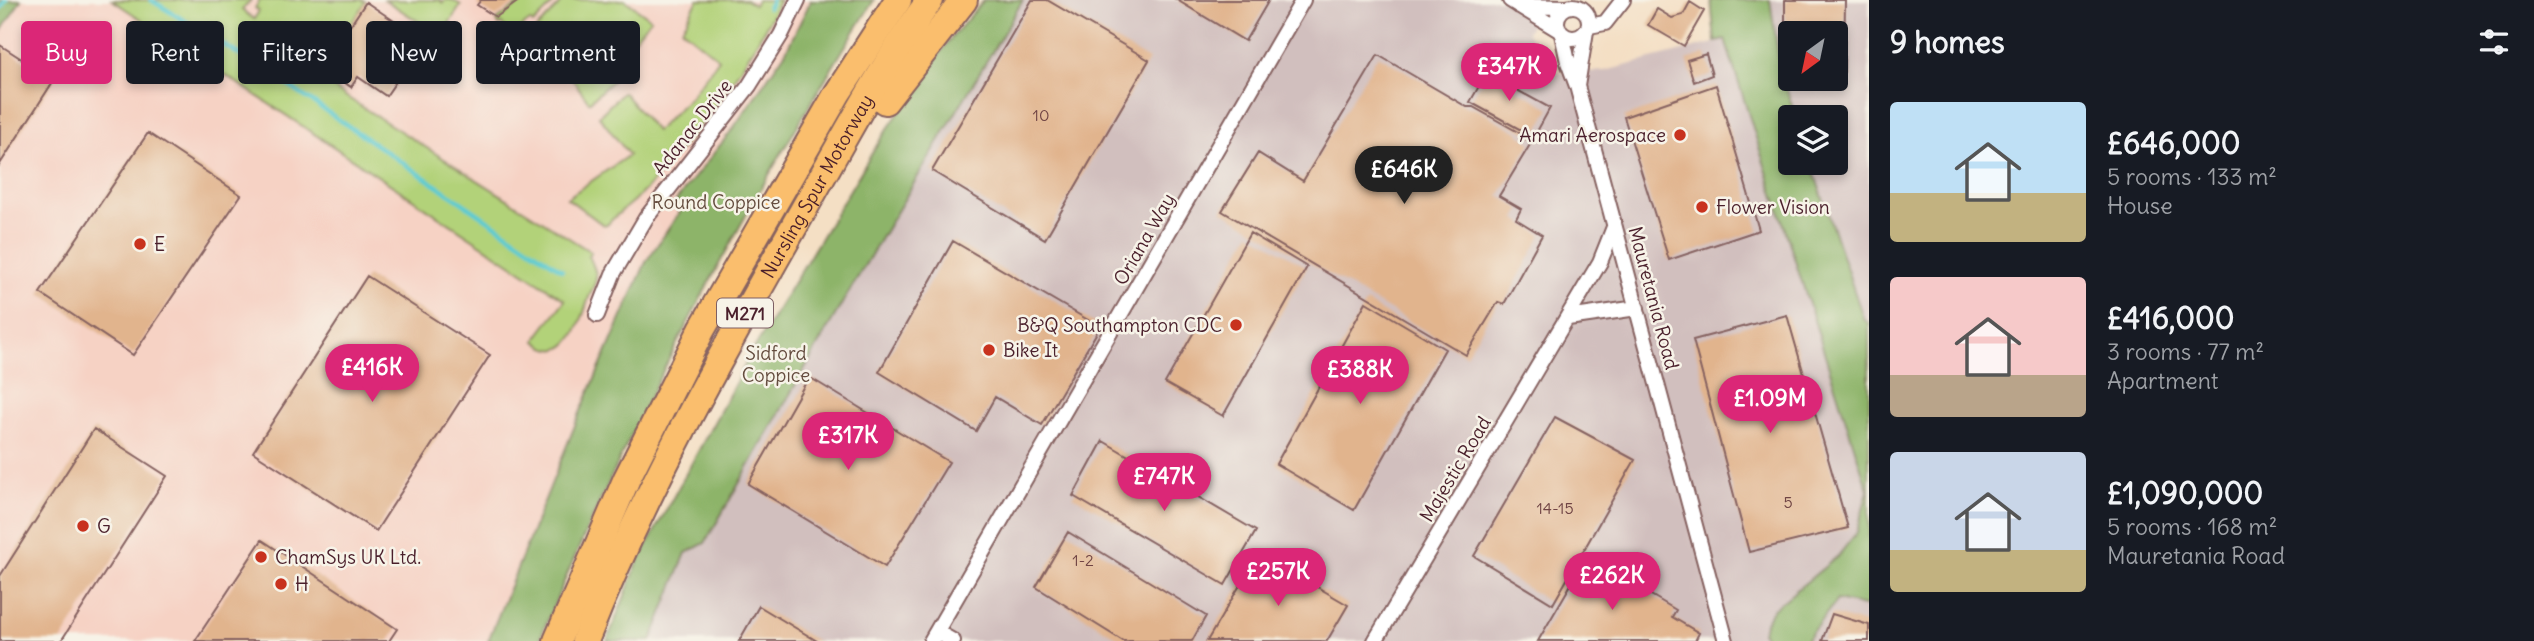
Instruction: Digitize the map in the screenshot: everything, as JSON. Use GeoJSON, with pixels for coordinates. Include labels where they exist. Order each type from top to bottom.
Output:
{"type":"FeatureCollection","features":[{"type":"Feature","properties":{"kind":"highway","name":"Nursling Spur Motorway"},"geometry":{"type":"LineString","coordinates":[[585,641],[639,516],[692,409],[854,120],[930,0]]}},
{"type":"Feature","properties":{"kind":"highway","name":"M271"},"geometry":{"type":"LineString","coordinates":[[806,206],[921,52],[964,0]]}},
{"type":"Feature","properties":{"kind":"highway","name":"Nursling Spur Motorway"},"geometry":{"type":"LineString","coordinates":[[556,641],[627,478],[702,329],[837,94],[894,4]]}},
{"type":"Feature","properties":{"kind":"street","name":"Adanac Drive"},"geometry":{"type":"LineString","coordinates":[[597,315],[613,274],[646,218],[749,86],[781,35],[798,0]]}},
{"type":"Feature","properties":{"kind":"street","name":"Oriana Way"},"geometry":{"type":"LineString","coordinates":[[934,637],[1303,0]]}},
{"type":"Feature","properties":{"kind":"street"},"geometry":{"type":"LineString","coordinates":[[1514,3],[1561,32],[1578,37],[1587,29],[1605,23],[1623,0]]}},
{"type":"Feature","properties":{"kind":"street"},"geometry":{"type":"LineString","coordinates":[[1514,3],[1570,4],[1585,11],[1588,16],[1587,29]]}},
{"type":"Feature","properties":{"kind":"street"},"geometry":{"type":"LineString","coordinates":[[1561,32],[1557,20],[1561,10],[1570,4]]}},
{"type":"Feature","properties":{"kind":"street","name":"Mauretania Road"},"geometry":{"type":"LineString","coordinates":[[1577,86],[1587,29]]}},
{"type":"Feature","properties":{"kind":"street","name":"Mauretania Road"},"geometry":{"type":"LineString","coordinates":[[1561,32],[1726,641]]}},
{"type":"Feature","properties":{"kind":"street","name":"Majestic Road"},"geometry":{"type":"LineString","coordinates":[[1375,641],[1568,318],[1600,262],[1614,226]]}},
{"type":"Feature","properties":{"kind":"street"},"geometry":{"type":"LineString","coordinates":[[1568,318],[1637,308]]}},
{"type":"Feature","properties":{"kind":"street"},"geometry":{"type":"LineString","coordinates":[[934,637],[953,641]]}},
{"type":"Feature","properties":{"kind":"shaded area"},"geometry":{"type":"Polygon","coordinates":[[[21,0],[811,0],[786,51],[732,130],[675,201],[683,206],[646,262],[580,413],[488,641],[0,641],[0,33],[21,0]]]}},
{"type":"Feature","properties":{"kind":"shaded area"},"geometry":{"type":"Polygon","coordinates":[[[1023,0],[1544,0],[1527,32],[1553,73],[1605,71],[1725,40],[1869,494],[1869,641],[651,641],[686,553],[705,543],[837,312],[1023,0]]]}},
{"type":"Feature","properties":{"kind":"shaded area"},"geometry":{"type":"Polygon","coordinates":[[[1770,0],[1869,0],[1869,323],[1864,320],[1815,175],[1848,175],[1848,105],[1792,105],[1787,91],[1848,91],[1848,21],[1778,21],[1778,53],[1770,0]]]}},
{"type":"Feature","properties":{"kind":"green space"},"geometry":{"type":"Polygon","coordinates":[[[0,0],[21,0],[0,33],[0,0]]]}},
{"type":"Feature","properties":{"kind":"green space"},"geometry":{"type":"Polygon","coordinates":[[[112,0],[251,0],[242,10],[254,19],[259,11],[255,8],[260,0],[366,2],[352,23],[238,21],[238,83],[224,74],[224,21],[144,21],[112,0]]]}},
{"type":"Feature","properties":{"kind":"green space"},"geometry":{"type":"Polygon","coordinates":[[[385,0],[439,0],[443,3],[445,0],[452,0],[461,5],[451,21],[418,21],[385,0]]]}},
{"type":"Feature","properties":{"kind":"green space"},"geometry":{"type":"Polygon","coordinates":[[[524,0],[557,0],[536,21],[496,21],[524,0]]]}},
{"type":"Feature","properties":{"kind":"green space"},"geometry":{"type":"Polygon","coordinates":[[[564,0],[625,0],[651,19],[640,32],[640,21],[544,21],[564,0]]]}},
{"type":"Feature","properties":{"kind":"green space"},"geometry":{"type":"Polygon","coordinates":[[[698,0],[746,0],[754,5],[757,0],[780,0],[738,73],[687,142],[645,190],[607,225],[602,224],[567,198],[629,155],[599,116],[623,92],[656,131],[689,98],[719,59],[682,29],[698,0]]]}},
{"type":"Feature","properties":{"kind":"green space","name":"Round Coppice"},"geometry":{"type":"Polygon","coordinates":[[[811,0],[874,0],[780,155],[693,313],[612,475],[539,641],[488,641],[580,413],[646,262],[683,207],[675,202],[732,130],[786,51],[811,0]]]}},
{"type":"Feature","properties":{"kind":"green space","name":"Sidford Coppice"},"geometry":{"type":"Polygon","coordinates":[[[984,0],[1023,0],[837,312],[705,543],[686,553],[651,641],[607,641],[639,560],[755,347],[880,140],[948,42],[984,0]]]}},
{"type":"Feature","properties":{"kind":"green space"},"geometry":{"type":"Polygon","coordinates":[[[1711,0],[1770,0],[1778,53],[1778,91],[1787,91],[1792,105],[1778,105],[1778,175],[1815,175],[1864,320],[1869,323],[1869,607],[1837,600],[1805,641],[1768,641],[1762,632],[1771,611],[1838,556],[1857,532],[1868,490],[1725,40],[1715,42],[1711,0]]]}},
{"type":"Feature","properties":{"kind":"green space"},"geometry":{"type":"Polygon","coordinates":[[[239,84],[328,84],[591,252],[589,256],[596,281],[578,328],[565,345],[557,349],[547,348],[536,341],[565,300],[239,84]]]}},
{"type":"Feature","properties":{"kind":"green space"},"geometry":{"type":"Polygon","coordinates":[[[576,84],[609,84],[589,102],[576,84]]]}},
{"type":"Feature","properties":{"kind":"building"},"geometry":{"type":"Polygon","coordinates":[[[481,0],[520,0],[496,17],[477,5],[481,0]]]}},
{"type":"Feature","properties":{"kind":"building"},"geometry":{"type":"Polygon","coordinates":[[[1032,0],[1047,0],[1149,60],[1045,239],[932,171],[1032,0]]]}},
{"type":"Feature","properties":{"kind":"building"},"geometry":{"type":"Polygon","coordinates":[[[1177,0],[1269,0],[1245,41],[1177,0]]]}},
{"type":"Feature","properties":{"kind":"building"},"geometry":{"type":"Polygon","coordinates":[[[1785,0],[1845,0],[1845,21],[1785,21],[1785,0]]]}},
{"type":"Feature","properties":{"kind":"building"},"geometry":{"type":"Polygon","coordinates":[[[366,2],[394,21],[366,21],[366,82],[358,77],[351,87],[347,84],[352,84],[352,23],[366,2]]]}},
{"type":"Feature","properties":{"kind":"building"},"geometry":{"type":"Polygon","coordinates":[[[1690,2],[1704,11],[1684,46],[1648,25],[1657,9],[1672,18],[1683,15],[1690,2]]]}},
{"type":"Feature","properties":{"kind":"building"},"geometry":{"type":"Polygon","coordinates":[[[0,45],[21,59],[21,84],[51,84],[0,164],[0,45]]]}},
{"type":"Feature","properties":{"kind":"building"},"geometry":{"type":"Polygon","coordinates":[[[1706,54],[1712,75],[1694,82],[1687,60],[1706,54]]]}},
{"type":"Feature","properties":{"kind":"building"},"geometry":{"type":"Polygon","coordinates":[[[1378,55],[1467,107],[1473,107],[1518,132],[1531,143],[1499,196],[1521,209],[1516,219],[1542,235],[1504,304],[1498,302],[1466,355],[1222,211],[1258,153],[1303,181],[1378,55]]]}},
{"type":"Feature","properties":{"kind":"building"},"geometry":{"type":"Polygon","coordinates":[[[1491,65],[1509,75],[1506,84],[1550,108],[1534,137],[1470,102],[1491,65]]]}},
{"type":"Feature","properties":{"kind":"building"},"geometry":{"type":"Polygon","coordinates":[[[368,84],[394,84],[386,96],[368,84]]]}},
{"type":"Feature","properties":{"kind":"building"},"geometry":{"type":"Polygon","coordinates":[[[1716,85],[1759,230],[1669,260],[1624,117],[1716,85]]]}},
{"type":"Feature","properties":{"kind":"building","name":"E"},"geometry":{"type":"Polygon","coordinates":[[[148,133],[241,195],[133,355],[40,293],[148,133]]]}},
{"type":"Feature","properties":{"kind":"building","name":"B&Q Southampton CDC"},"geometry":{"type":"Polygon","coordinates":[[[1250,233],[1307,267],[1223,416],[1165,383],[1250,233]]]}},
{"type":"Feature","properties":{"kind":"building","name":"Bike It"},"geometry":{"type":"Polygon","coordinates":[[[953,241],[1100,327],[1042,425],[995,397],[976,431],[879,372],[953,241]]]}},
{"type":"Feature","properties":{"kind":"building"},"geometry":{"type":"Polygon","coordinates":[[[367,276],[490,355],[376,531],[253,452],[367,276]]]}},
{"type":"Feature","properties":{"kind":"building"},"geometry":{"type":"Polygon","coordinates":[[[1366,302],[1445,349],[1354,510],[1276,464],[1366,302]]]}},
{"type":"Feature","properties":{"kind":"building"},"geometry":{"type":"Polygon","coordinates":[[[1787,315],[1848,528],[1749,552],[1693,340],[1787,315]]]}},
{"type":"Feature","properties":{"kind":"building"},"geometry":{"type":"Polygon","coordinates":[[[809,377],[949,462],[885,567],[748,484],[809,377]]]}},
{"type":"Feature","properties":{"kind":"building"},"geometry":{"type":"Polygon","coordinates":[[[1555,417],[1635,460],[1553,604],[1474,556],[1555,417]]]}},
{"type":"Feature","properties":{"kind":"building","name":"G"},"geometry":{"type":"Polygon","coordinates":[[[94,429],[167,476],[61,641],[0,641],[0,576],[94,429]]]}},
{"type":"Feature","properties":{"kind":"building"},"geometry":{"type":"Polygon","coordinates":[[[1103,441],[1256,531],[1225,585],[1073,496],[1103,441]]]}},
{"type":"Feature","properties":{"kind":"building"},"geometry":{"type":"Polygon","coordinates":[[[1068,532],[1206,616],[1192,641],[1123,641],[1036,587],[1068,532]]]}},
{"type":"Feature","properties":{"kind":"building","name":"H"},"geometry":{"type":"Polygon","coordinates":[[[262,540],[397,629],[389,641],[195,641],[262,540]]]}},
{"type":"Feature","properties":{"kind":"building"},"geometry":{"type":"Polygon","coordinates":[[[1259,553],[1348,605],[1327,641],[1207,641],[1259,553]]]}},
{"type":"Feature","properties":{"kind":"building"},"geometry":{"type":"Polygon","coordinates":[[[1587,557],[1676,610],[1672,617],[1699,633],[1695,641],[1538,641],[1587,557]]]}},
{"type":"Feature","properties":{"kind":"building"},"geometry":{"type":"Polygon","coordinates":[[[759,606],[817,641],[739,641],[759,606]]]}},
{"type":"Feature","properties":{"kind":"building"},"geometry":{"type":"Polygon","coordinates":[[[1832,614],[1869,625],[1869,641],[1822,641],[1832,614]]]}},
{"type":"Feature","properties":{"kind":"waterway"},"geometry":{"type":"LineString","coordinates":[[0,9],[6,0]]}},
{"type":"Feature","properties":{"kind":"waterway"},"geometry":{"type":"LineString","coordinates":[[151,0],[274,76],[562,270]]}},
{"type":"Feature","properties":{"kind":"waterway"},"geometry":{"type":"LineString","coordinates":[[768,8],[772,0]]}},
{"type":"Feature","properties":{"kind":"place","name":"Amari Aerospace"},"geometry":{"type":"Point","coordinates":[1680,135]}},
{"type":"Feature","properties":{"kind":"place","name":"Flower Vision"},"geometry":{"type":"Point","coordinates":[1702,207]}},
{"type":"Feature","properties":{"kind":"place","name":"E"},"geometry":{"type":"Point","coordinates":[140,244]}},
{"type":"Feature","properties":{"kind":"place","name":"B&Q Southampton CDC"},"geometry":{"type":"Point","coordinates":[1236,325]}},
{"type":"Feature","properties":{"kind":"place","name":"Bike It"},"geometry":{"type":"Point","coordinates":[989,350]}},
{"type":"Feature","properties":{"kind":"place","name":"G"},"geometry":{"type":"Point","coordinates":[83,526]}},
{"type":"Feature","properties":{"kind":"place","name":"ChamSys UK Ltd."},"geometry":{"type":"Point","coordinates":[261,557]}},
{"type":"Feature","properties":{"kind":"place","name":"H"},"geometry":{"type":"Point","coordinates":[281,584]}}]}
